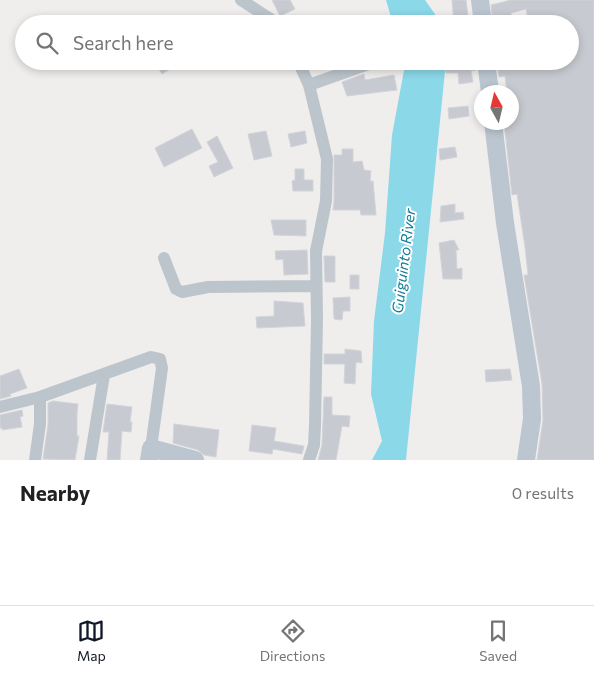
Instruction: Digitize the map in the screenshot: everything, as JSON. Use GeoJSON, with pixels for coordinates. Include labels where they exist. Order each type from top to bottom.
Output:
{"type":"FeatureCollection","features":[{"type":"Feature","properties":{"kind":"street"},"geometry":{"type":"LineString","coordinates":[[241,0],[264,15]]}},
{"type":"Feature","properties":{"kind":"street"},"geometry":{"type":"LineString","coordinates":[[480,0],[482,15]]}},
{"type":"Feature","properties":{"kind":"street"},"geometry":{"type":"LineString","coordinates":[[303,70],[310,84],[327,160],[326,201],[316,251],[315,425],[314,444],[309,460]]}},
{"type":"Feature","properties":{"kind":"street"},"geometry":{"type":"LineString","coordinates":[[310,84],[351,70]]}},
{"type":"Feature","properties":{"kind":"street"},"geometry":{"type":"LineString","coordinates":[[487,70],[489,85]]}},
{"type":"Feature","properties":{"kind":"street"},"geometry":{"type":"LineString","coordinates":[[494,130],[505,223],[531,386],[532,418],[526,460]]}},
{"type":"Feature","properties":{"kind":"street"},"geometry":{"type":"LineString","coordinates":[[164,258],[176,289],[182,292],[208,287],[316,286]]}},
{"type":"Feature","properties":{"kind":"street"},"geometry":{"type":"LineString","coordinates":[[0,406],[40,397],[151,357],[160,359],[162,368],[150,454],[195,460]]}},
{"type":"Feature","properties":{"kind":"street"},"geometry":{"type":"LineString","coordinates":[[90,460],[104,374]]}},
{"type":"Feature","properties":{"kind":"street"},"geometry":{"type":"LineString","coordinates":[[34,460],[40,424],[40,397]]}},
{"type":"Feature","properties":{"kind":"water"},"geometry":{"type":"Polygon","coordinates":[[[386,0],[425,0],[436,15],[390,15],[386,0]]]}},
{"type":"Feature","properties":{"kind":"water","name":"Guiguinto River"},"geometry":{"type":"Polygon","coordinates":[[[404,70],[445,70],[406,460],[372,460],[382,441],[371,394],[374,321],[385,233],[392,135],[404,70]]]}},
{"type":"Feature","properties":{"kind":"building"},"geometry":{"type":"Polygon","coordinates":[[[272,0],[290,0],[295,9],[280,15],[272,0]]]}},
{"type":"Feature","properties":{"kind":"building"},"geometry":{"type":"Polygon","coordinates":[[[452,0],[466,0],[468,15],[453,15],[452,0]]]}},
{"type":"Feature","properties":{"kind":"building"},"geometry":{"type":"Polygon","coordinates":[[[511,0],[594,0],[594,460],[537,460],[543,420],[542,384],[524,275],[528,275],[525,247],[517,194],[512,195],[505,130],[519,130],[519,85],[506,85],[505,76],[499,77],[498,70],[579,70],[579,15],[527,15],[526,9],[511,13],[511,15],[492,15],[491,5],[511,0]]]}},
{"type":"Feature","properties":{"kind":"building"},"geometry":{"type":"Polygon","coordinates":[[[160,70],[168,70],[162,74],[160,70]]]}},
{"type":"Feature","properties":{"kind":"building"},"geometry":{"type":"Polygon","coordinates":[[[446,70],[476,70],[471,71],[473,82],[459,84],[458,73],[446,73],[446,70]]]}},
{"type":"Feature","properties":{"kind":"building"},"geometry":{"type":"Polygon","coordinates":[[[364,74],[365,80],[394,75],[397,90],[347,96],[342,82],[364,74]]]}},
{"type":"Feature","properties":{"kind":"building"},"geometry":{"type":"Polygon","coordinates":[[[468,106],[469,116],[449,119],[448,108],[468,106]]]}},
{"type":"Feature","properties":{"kind":"building"},"geometry":{"type":"Polygon","coordinates":[[[192,129],[202,148],[164,167],[155,148],[192,129]]]}},
{"type":"Feature","properties":{"kind":"building"},"geometry":{"type":"Polygon","coordinates":[[[266,131],[272,156],[254,160],[248,134],[266,131]]]}},
{"type":"Feature","properties":{"kind":"building"},"geometry":{"type":"Polygon","coordinates":[[[305,131],[307,143],[291,147],[288,134],[305,131]]]}},
{"type":"Feature","properties":{"kind":"building"},"geometry":{"type":"Polygon","coordinates":[[[217,136],[233,168],[214,177],[209,166],[218,162],[207,142],[217,136]]]}},
{"type":"Feature","properties":{"kind":"building"},"geometry":{"type":"Polygon","coordinates":[[[455,147],[457,157],[440,160],[439,149],[455,147]]]}},
{"type":"Feature","properties":{"kind":"building"},"geometry":{"type":"Polygon","coordinates":[[[342,149],[353,149],[353,162],[362,161],[364,170],[371,171],[370,181],[373,181],[376,215],[361,215],[360,210],[333,210],[334,155],[342,155],[342,149]]]}},
{"type":"Feature","properties":{"kind":"building"},"geometry":{"type":"Polygon","coordinates":[[[295,169],[304,169],[304,180],[313,180],[313,191],[293,191],[292,181],[295,180],[295,169]]]}},
{"type":"Feature","properties":{"kind":"building"},"geometry":{"type":"Polygon","coordinates":[[[455,204],[455,213],[463,212],[464,219],[440,222],[441,206],[455,204]]]}},
{"type":"Feature","properties":{"kind":"building"},"geometry":{"type":"Polygon","coordinates":[[[271,220],[306,220],[306,236],[274,235],[271,220]]]}},
{"type":"Feature","properties":{"kind":"building"},"geometry":{"type":"Polygon","coordinates":[[[454,240],[459,250],[456,250],[457,269],[462,268],[462,279],[443,279],[439,243],[454,240]]]}},
{"type":"Feature","properties":{"kind":"building"},"geometry":{"type":"Polygon","coordinates":[[[307,250],[308,274],[284,275],[283,259],[276,260],[275,251],[307,250]]]}},
{"type":"Feature","properties":{"kind":"building"},"geometry":{"type":"Polygon","coordinates":[[[324,256],[335,256],[335,282],[325,282],[324,256]]]}},
{"type":"Feature","properties":{"kind":"building"},"geometry":{"type":"Polygon","coordinates":[[[350,275],[359,275],[359,289],[350,289],[350,275]]]}},
{"type":"Feature","properties":{"kind":"building"},"geometry":{"type":"Polygon","coordinates":[[[350,297],[350,311],[343,311],[342,320],[334,319],[333,298],[350,297]]]}},
{"type":"Feature","properties":{"kind":"building"},"geometry":{"type":"Polygon","coordinates":[[[274,301],[303,303],[305,326],[257,328],[256,317],[274,316],[274,301]]]}},
{"type":"Feature","properties":{"kind":"building"},"geometry":{"type":"Polygon","coordinates":[[[345,349],[361,351],[362,363],[356,362],[355,384],[344,383],[345,364],[324,364],[324,354],[345,354],[345,349]]]}},
{"type":"Feature","properties":{"kind":"building"},"geometry":{"type":"Polygon","coordinates":[[[19,369],[27,388],[0,399],[0,376],[19,369]]]}},
{"type":"Feature","properties":{"kind":"building"},"geometry":{"type":"Polygon","coordinates":[[[510,369],[512,380],[486,382],[485,370],[510,369]]]}},
{"type":"Feature","properties":{"kind":"building"},"geometry":{"type":"Polygon","coordinates":[[[324,397],[332,397],[332,415],[350,416],[349,427],[342,426],[336,460],[318,460],[322,445],[324,397]]]}},
{"type":"Feature","properties":{"kind":"building"},"geometry":{"type":"Polygon","coordinates":[[[53,401],[78,404],[77,436],[79,436],[75,460],[43,459],[48,425],[48,403],[53,401]]]}},
{"type":"Feature","properties":{"kind":"building"},"geometry":{"type":"Polygon","coordinates":[[[107,404],[132,407],[131,432],[122,431],[120,460],[107,460],[109,432],[103,432],[107,404]]]}},
{"type":"Feature","properties":{"kind":"building"},"geometry":{"type":"Polygon","coordinates":[[[22,410],[23,416],[20,417],[22,427],[2,430],[0,428],[0,415],[22,410]]]}},
{"type":"Feature","properties":{"kind":"building"},"geometry":{"type":"Polygon","coordinates":[[[174,424],[219,430],[216,457],[204,455],[198,450],[173,443],[174,424]]]}},
{"type":"Feature","properties":{"kind":"building"},"geometry":{"type":"Polygon","coordinates":[[[252,425],[276,428],[274,441],[304,446],[302,454],[273,449],[272,454],[249,451],[252,425]]]}}]}
